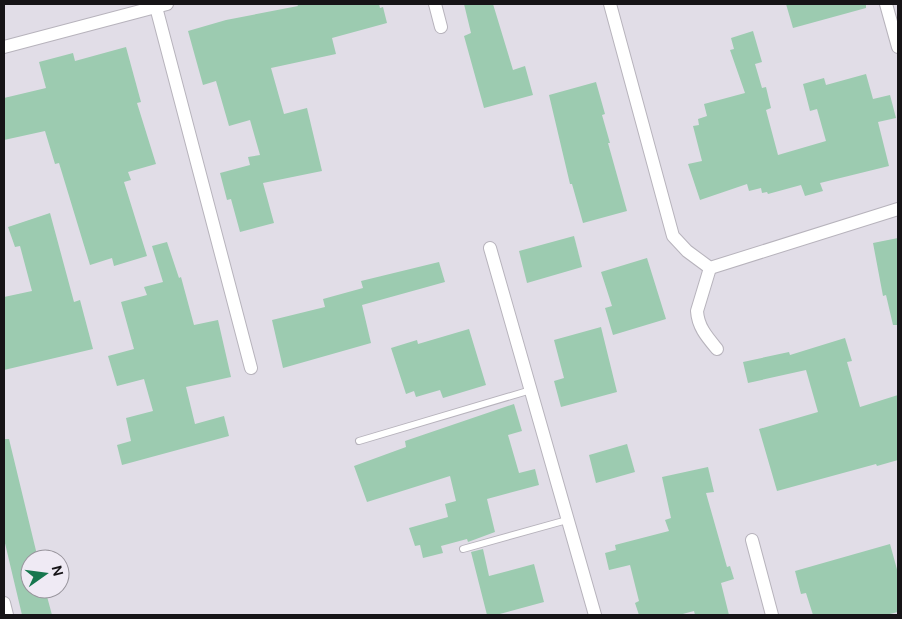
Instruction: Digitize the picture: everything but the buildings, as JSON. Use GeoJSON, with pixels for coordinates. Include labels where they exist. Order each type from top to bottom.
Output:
{"type":"FeatureCollection","features":[{"type":"Feature","properties":{"kind":"street"},"geometry":{"type":"LineString","coordinates":[[436,4],[440,27]]}},
{"type":"Feature","properties":{"kind":"street"},"geometry":{"type":"LineString","coordinates":[[610,4],[673,236],[686,251],[710,268]]}},
{"type":"Feature","properties":{"kind":"street"},"geometry":{"type":"LineString","coordinates":[[886,4],[898,47]]}},
{"type":"Feature","properties":{"kind":"street"},"geometry":{"type":"LineString","coordinates":[[4,47],[161,6],[251,368]]}},
{"type":"Feature","properties":{"kind":"street"},"geometry":{"type":"LineString","coordinates":[[710,268],[898,209]]}},
{"type":"Feature","properties":{"kind":"street"},"geometry":{"type":"LineString","coordinates":[[490,248],[595,615]]}},
{"type":"Feature","properties":{"kind":"street"},"geometry":{"type":"LineString","coordinates":[[710,268],[697,310],[699,324],[717,349]]}},
{"type":"Feature","properties":{"kind":"street"},"geometry":{"type":"LineString","coordinates":[[752,540],[772,615]]}},
{"type":"Feature","properties":{"kind":"street"},"geometry":{"type":"LineString","coordinates":[[4,602],[7,615]]}},
{"type":"Feature","properties":{"kind":"lane"},"geometry":{"type":"LineString","coordinates":[[359,441],[531,390]]}},
{"type":"Feature","properties":{"kind":"lane"},"geometry":{"type":"LineString","coordinates":[[464,549],[567,520]]}}]}
